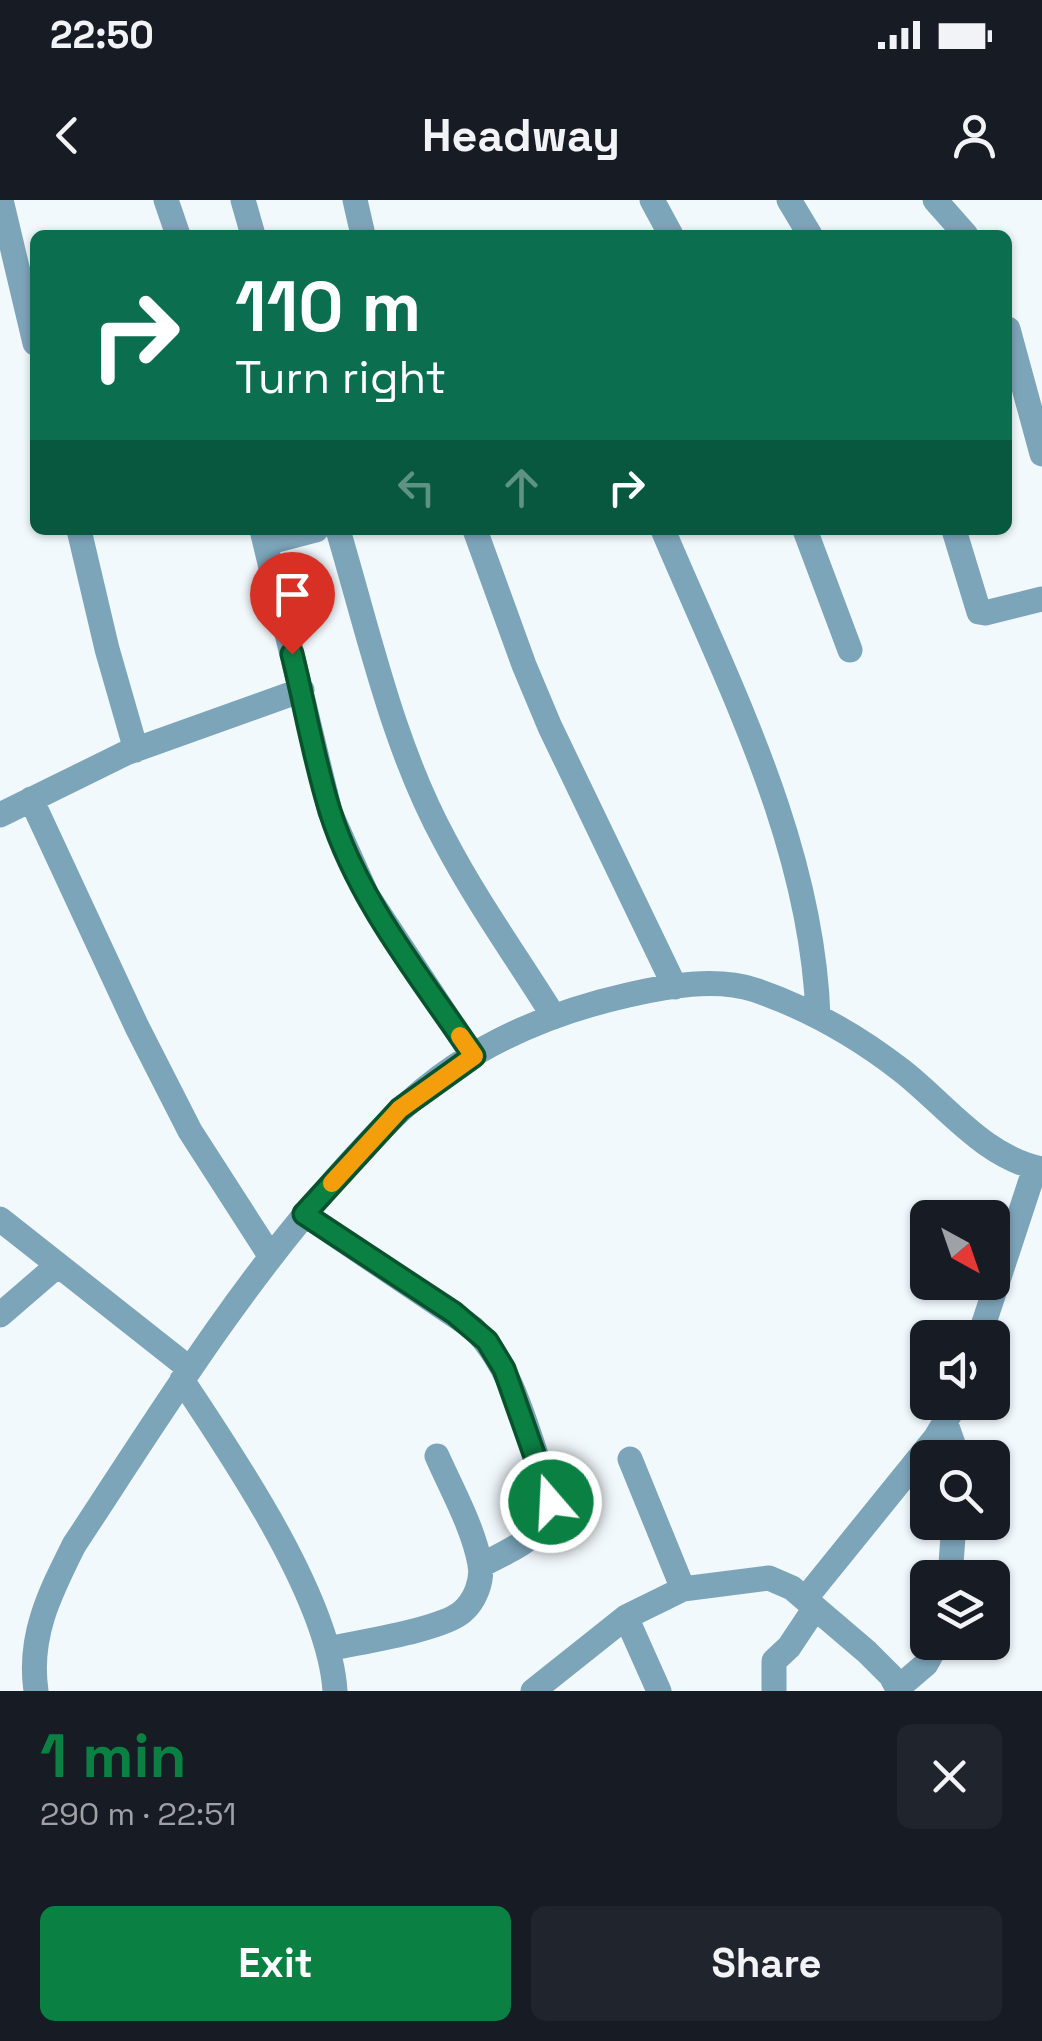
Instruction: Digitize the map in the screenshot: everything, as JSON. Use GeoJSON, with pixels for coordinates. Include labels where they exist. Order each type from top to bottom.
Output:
{"type":"FeatureCollection","features":[{"type":"Feature","properties":{"kind":"street"},"geometry":{"type":"LineString","coordinates":[[2,200],[30,321]]}},
{"type":"Feature","properties":{"kind":"street"},"geometry":{"type":"LineString","coordinates":[[166,200],[176,230]]}},
{"type":"Feature","properties":{"kind":"street"},"geometry":{"type":"LineString","coordinates":[[242,200],[251,230]]}},
{"type":"Feature","properties":{"kind":"street"},"geometry":{"type":"LineString","coordinates":[[355,200],[362,230]]}},
{"type":"Feature","properties":{"kind":"street"},"geometry":{"type":"LineString","coordinates":[[652,200],[668,230]]}},
{"type":"Feature","properties":{"kind":"street"},"geometry":{"type":"LineString","coordinates":[[789,200],[807,230]]}},
{"type":"Feature","properties":{"kind":"street"},"geometry":{"type":"LineString","coordinates":[[935,200],[962,230]]}},
{"type":"Feature","properties":{"kind":"street"},"geometry":{"type":"LineString","coordinates":[[1012,345],[1042,454]]}},
{"type":"Feature","properties":{"kind":"street"},"geometry":{"type":"LineString","coordinates":[[80,535],[136,750]]}},
{"type":"Feature","properties":{"kind":"street"},"geometry":{"type":"LineString","coordinates":[[340,535],[403,744],[425,798],[444,840],[554,1017]]}},
{"type":"Feature","properties":{"kind":"street"},"geometry":{"type":"LineString","coordinates":[[477,535],[550,727],[675,987]]}},
{"type":"Feature","properties":{"kind":"street"},"geometry":{"type":"LineString","coordinates":[[665,535],[782,821],[814,952],[818,1016]]}},
{"type":"Feature","properties":{"kind":"street"},"geometry":{"type":"LineString","coordinates":[[807,535],[850,650]]}},
{"type":"Feature","properties":{"kind":"street"},"geometry":{"type":"LineString","coordinates":[[956,535],[979,612],[985,614],[1042,599]]}},
{"type":"Feature","properties":{"kind":"street"},"geometry":{"type":"LineString","coordinates":[[264,537],[330,812],[367,895],[474,1056]]}},
{"type":"Feature","properties":{"kind":"street"},"geometry":{"type":"LineString","coordinates":[[0,815],[136,750],[302,690]]}},
{"type":"Feature","properties":{"kind":"street"},"geometry":{"type":"LineString","coordinates":[[31,799],[190,1131],[271,1257]]}},
{"type":"Feature","properties":{"kind":"street"},"geometry":{"type":"LineString","coordinates":[[36,1691],[37,1626],[74,1545],[186,1374],[271,1257],[304,1214],[400,1109],[518,1030],[593,1003],[701,984],[750,988],[818,1016],[864,1043],[996,1151],[1039,1168],[985,1320]]}},
{"type":"Feature","properties":{"kind":"street"},"geometry":{"type":"LineString","coordinates":[[304,1214],[473,1328],[487,1341],[504,1369],[548,1490],[550,1511],[540,1530],[530,1538],[480,1566]]}},
{"type":"Feature","properties":{"kind":"street"},"geometry":{"type":"LineString","coordinates":[[0,1219],[186,1374],[286,1550],[329,1649],[335,1691]]}},
{"type":"Feature","properties":{"kind":"street"},"geometry":{"type":"LineString","coordinates":[[0,1316],[58,1265]]}},
{"type":"Feature","properties":{"kind":"street"},"geometry":{"type":"LineString","coordinates":[[774,1691],[774,1661],[791,1644],[810,1604],[946,1420]]}},
{"type":"Feature","properties":{"kind":"street"},"geometry":{"type":"LineString","coordinates":[[329,1649],[452,1619],[471,1602],[477,1591],[480,1566],[474,1542],[437,1456]]}},
{"type":"Feature","properties":{"kind":"street"},"geometry":{"type":"LineString","coordinates":[[630,1459],[683,1589]]}},
{"type":"Feature","properties":{"kind":"street"},"geometry":{"type":"LineString","coordinates":[[533,1691],[626,1617],[683,1589],[768,1578],[785,1582],[867,1652],[898,1690],[928,1660]]}},
{"type":"Feature","properties":{"kind":"street"},"geometry":{"type":"LineString","coordinates":[[626,1617],[659,1691]]}},
{"type":"Feature","properties":{"kind":"slow traffic"},"geometry":{"type":"LineString","coordinates":[[332,1183],[400,1109],[474,1056],[460,1036]]}},
{"type":"Feature","properties":{"kind":"route"},"geometry":{"type":"LineString","coordinates":[[292,654],[330,812],[348,856],[367,895],[474,1056],[400,1109],[304,1214],[454,1313],[487,1341],[504,1369],[551,1502]]}}]}
